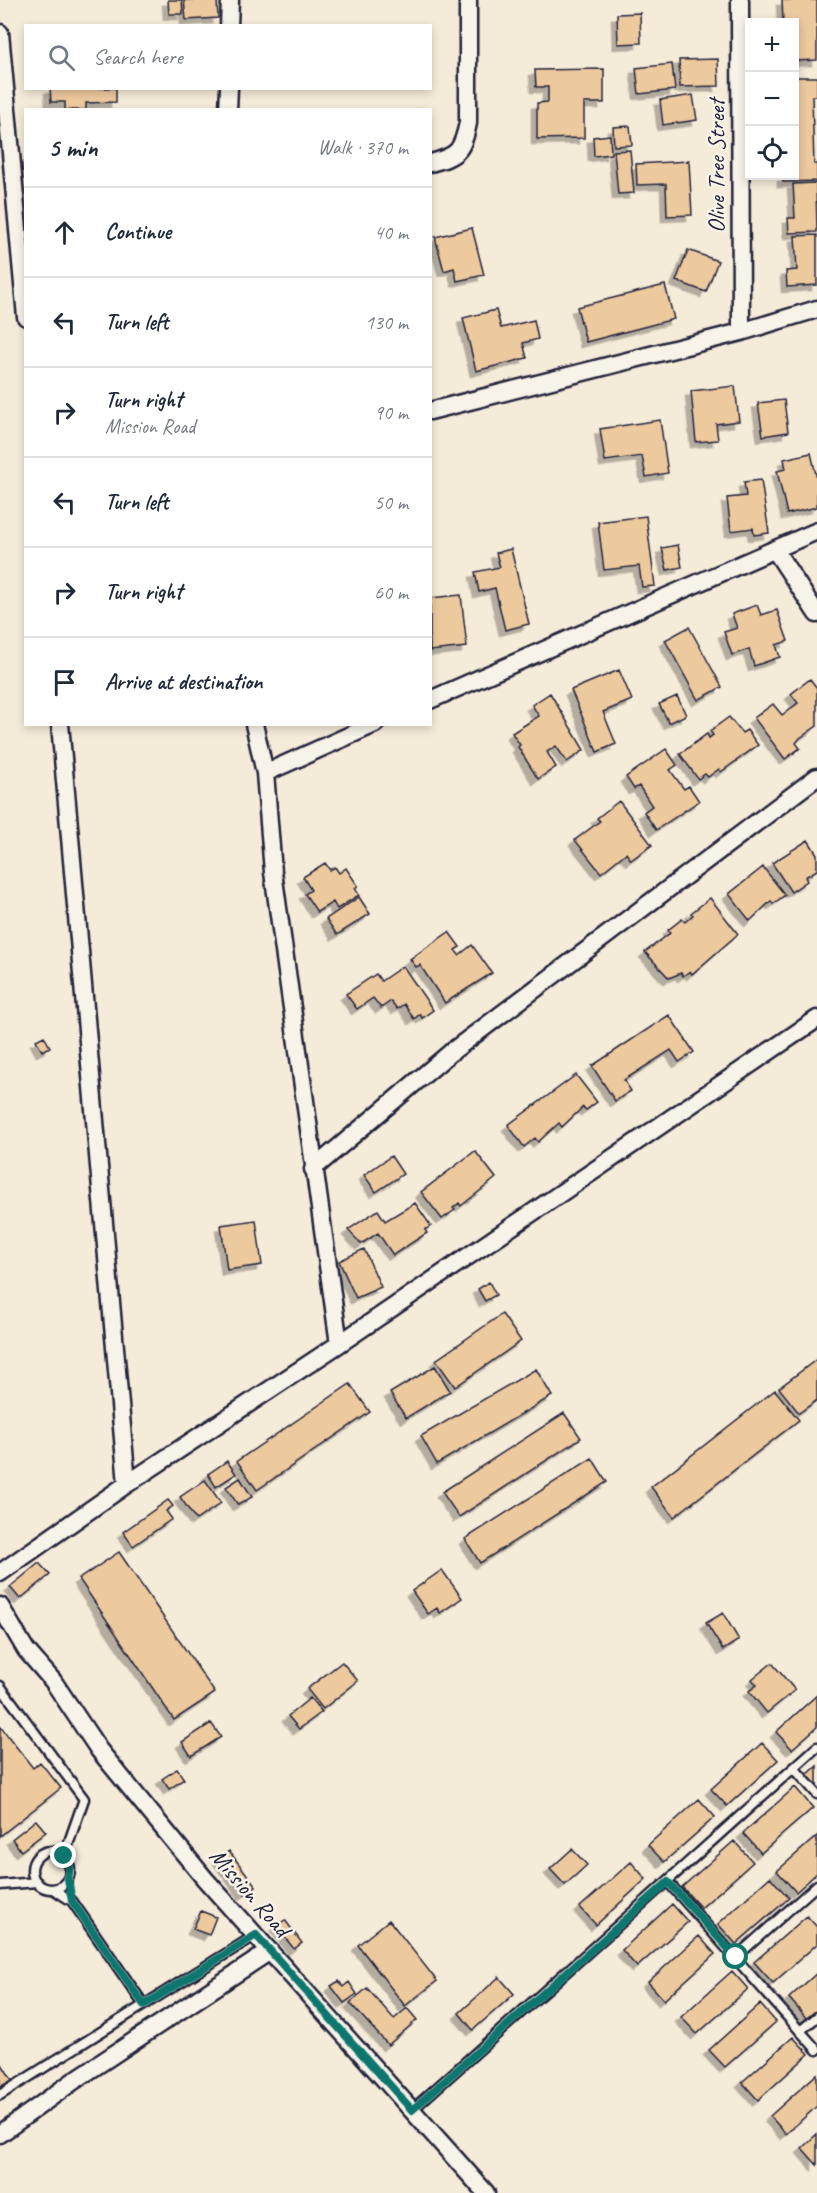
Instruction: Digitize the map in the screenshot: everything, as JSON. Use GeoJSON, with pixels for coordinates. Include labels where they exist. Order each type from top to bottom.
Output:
{"type":"FeatureCollection","features":[{"type":"Feature","properties":{"kind":"street"},"geometry":{"type":"LineString","coordinates":[[229,24],[230,0]]}},
{"type":"Feature","properties":{"kind":"street"},"geometry":{"type":"LineString","coordinates":[[432,163],[453,158],[464,143],[468,123],[468,0]]}},
{"type":"Feature","properties":{"kind":"street","name":"Olive Tree Street"},"geometry":{"type":"LineString","coordinates":[[740,0],[741,332]]}},
{"type":"Feature","properties":{"kind":"street"},"geometry":{"type":"LineString","coordinates":[[0,33],[24,286]]}},
{"type":"Feature","properties":{"kind":"street"},"geometry":{"type":"LineString","coordinates":[[228,108],[229,90]]}},
{"type":"Feature","properties":{"kind":"street"},"geometry":{"type":"LineString","coordinates":[[432,410],[741,332],[817,309]]}},
{"type":"Feature","properties":{"kind":"street"},"geometry":{"type":"LineString","coordinates":[[432,699],[817,531]]}},
{"type":"Feature","properties":{"kind":"street"},"geometry":{"type":"LineString","coordinates":[[775,550],[817,614]]}},
{"type":"Feature","properties":{"kind":"street"},"geometry":{"type":"LineString","coordinates":[[60,726],[126,1484]]}},
{"type":"Feature","properties":{"kind":"street"},"geometry":{"type":"LineString","coordinates":[[254,726],[265,773],[273,872],[339,1344]]}},
{"type":"Feature","properties":{"kind":"street"},"geometry":{"type":"LineString","coordinates":[[265,773],[371,726]]}},
{"type":"Feature","properties":{"kind":"street"},"geometry":{"type":"LineString","coordinates":[[314,1169],[450,1053],[817,777]]}},
{"type":"Feature","properties":{"kind":"street"},"geometry":{"type":"LineString","coordinates":[[0,1573],[126,1484],[339,1344],[817,1019]]}},
{"type":"Feature","properties":{"kind":"street","name":"Mission Road"},"geometry":{"type":"LineString","coordinates":[[0,1606],[26,1650],[53,1681],[99,1750],[205,1879],[486,2193]]}},
{"type":"Feature","properties":{"kind":"street"},"geometry":{"type":"LineString","coordinates":[[0,2134],[75,2080],[270,1951]]}},
{"type":"Feature","properties":{"kind":"lane"},"geometry":{"type":"LineString","coordinates":[[0,1686],[84,1800],[64,1856]]}},
{"type":"Feature","properties":{"kind":"lane"},"geometry":{"type":"LineString","coordinates":[[412,2110],[817,1747]]}},
{"type":"Feature","properties":{"kind":"lane"},"geometry":{"type":"LineString","coordinates":[[794,1768],[817,1794]]}},
{"type":"Feature","properties":{"kind":"lane"},"geometry":{"type":"LineString","coordinates":[[72,1901],[68,1879],[70,1867],[64,1856],[52,1851],[41,1854],[33,1864],[37,1882],[72,1901],[144,2005]]}},
{"type":"Feature","properties":{"kind":"lane"},"geometry":{"type":"LineString","coordinates":[[53,1889],[62,1886],[68,1879]]}},
{"type":"Feature","properties":{"kind":"lane"},"geometry":{"type":"LineString","coordinates":[[0,1885],[37,1882]]}},
{"type":"Feature","properties":{"kind":"lane"},"geometry":{"type":"LineString","coordinates":[[668,1882],[817,2050]]}},
{"type":"Feature","properties":{"kind":"lane"},"geometry":{"type":"LineString","coordinates":[[736,1957],[817,1885]]}},
{"type":"Feature","properties":{"kind":"lane"},"geometry":{"type":"LineString","coordinates":[[0,2095],[256,1935]]}},
{"type":"Feature","properties":{"kind":"lane"},"geometry":{"type":"LineString","coordinates":[[800,2031],[817,2017]]}},
{"type":"Feature","properties":{"kind":"building"},"geometry":{"type":"Polygon","coordinates":[[[168,0],[182,0],[183,14],[169,14],[168,0]]]}},
{"type":"Feature","properties":{"kind":"building"},"geometry":{"type":"Polygon","coordinates":[[[184,0],[217,0],[218,18],[186,20],[184,0]]]}},
{"type":"Feature","properties":{"kind":"building"},"geometry":{"type":"Polygon","coordinates":[[[782,0],[817,0],[817,60],[799,61],[799,18],[783,18],[782,0]]]}},
{"type":"Feature","properties":{"kind":"building"},"geometry":{"type":"Polygon","coordinates":[[[640,13],[641,43],[618,44],[617,14],[640,13]]]}},
{"type":"Feature","properties":{"kind":"building"},"geometry":{"type":"Polygon","coordinates":[[[718,59],[719,86],[680,87],[679,60],[718,59]]]}},
{"type":"Feature","properties":{"kind":"building"},"geometry":{"type":"Polygon","coordinates":[[[672,64],[675,90],[639,94],[636,68],[672,64]]]}},
{"type":"Feature","properties":{"kind":"building"},"geometry":{"type":"Polygon","coordinates":[[[604,69],[604,103],[584,103],[584,138],[537,139],[537,103],[548,102],[548,87],[536,87],[535,70],[604,69]]]}},
{"type":"Feature","properties":{"kind":"building"},"geometry":{"type":"Polygon","coordinates":[[[799,77],[817,77],[817,96],[812,96],[814,164],[817,164],[817,181],[783,182],[783,180],[799,180],[799,77]]]}},
{"type":"Feature","properties":{"kind":"building"},"geometry":{"type":"Polygon","coordinates":[[[50,90],[116,90],[116,102],[86,103],[86,108],[65,108],[65,102],[51,102],[50,90]]]}},
{"type":"Feature","properties":{"kind":"building"},"geometry":{"type":"Polygon","coordinates":[[[693,95],[697,120],[663,125],[660,100],[693,95]]]}},
{"type":"Feature","properties":{"kind":"building"},"geometry":{"type":"Polygon","coordinates":[[[630,126],[632,145],[614,146],[613,127],[630,126]]]}},
{"type":"Feature","properties":{"kind":"building"},"geometry":{"type":"Polygon","coordinates":[[[610,135],[611,154],[594,156],[593,137],[610,135]]]}},
{"type":"Feature","properties":{"kind":"building"},"geometry":{"type":"Polygon","coordinates":[[[630,150],[634,193],[618,194],[614,151],[630,150]]]}},
{"type":"Feature","properties":{"kind":"building"},"geometry":{"type":"Polygon","coordinates":[[[689,161],[692,215],[667,216],[666,184],[637,185],[636,164],[689,161]]]}},
{"type":"Feature","properties":{"kind":"building"},"geometry":{"type":"Polygon","coordinates":[[[816,183],[817,232],[789,233],[788,218],[795,218],[793,184],[816,183]]]}},
{"type":"Feature","properties":{"kind":"building"},"geometry":{"type":"Polygon","coordinates":[[[472,228],[484,275],[457,281],[454,268],[444,271],[435,237],[472,228]]]}},
{"type":"Feature","properties":{"kind":"building"},"geometry":{"type":"Polygon","coordinates":[[[817,235],[817,285],[787,287],[786,271],[797,270],[795,236],[817,235]]]}},
{"type":"Feature","properties":{"kind":"building"},"geometry":{"type":"Polygon","coordinates":[[[688,250],[718,261],[706,292],[676,281],[688,250]]]}},
{"type":"Feature","properties":{"kind":"building"},"geometry":{"type":"Polygon","coordinates":[[[665,285],[674,319],[586,342],[577,307],[665,285]]]}},
{"type":"Feature","properties":{"kind":"building"},"geometry":{"type":"Polygon","coordinates":[[[496,310],[501,328],[534,320],[538,339],[523,343],[527,358],[476,371],[463,318],[496,310]]]}},
{"type":"Feature","properties":{"kind":"building"},"geometry":{"type":"Polygon","coordinates":[[[735,386],[739,421],[716,424],[718,440],[696,442],[691,391],[735,386]]]}},
{"type":"Feature","properties":{"kind":"building"},"geometry":{"type":"Polygon","coordinates":[[[784,400],[788,432],[763,436],[758,403],[784,400]]]}},
{"type":"Feature","properties":{"kind":"building"},"geometry":{"type":"Polygon","coordinates":[[[660,420],[668,473],[646,477],[642,456],[605,461],[600,429],[660,420]]]}},
{"type":"Feature","properties":{"kind":"building"},"geometry":{"type":"Polygon","coordinates":[[[811,453],[817,479],[817,507],[787,514],[777,471],[786,469],[784,459],[811,453]]]}},
{"type":"Feature","properties":{"kind":"building"},"geometry":{"type":"Polygon","coordinates":[[[761,480],[769,533],[754,535],[753,528],[731,531],[727,498],[746,496],[744,482],[761,480]]]}},
{"type":"Feature","properties":{"kind":"building"},"geometry":{"type":"Polygon","coordinates":[[[646,516],[655,586],[642,587],[639,566],[604,570],[598,522],[646,516]]]}},
{"type":"Feature","properties":{"kind":"building"},"geometry":{"type":"Polygon","coordinates":[[[678,545],[682,567],[667,570],[662,548],[678,545]]]}},
{"type":"Feature","properties":{"kind":"building"},"geometry":{"type":"Polygon","coordinates":[[[511,549],[529,624],[505,630],[495,588],[479,592],[475,572],[500,567],[496,553],[511,549]]]}},
{"type":"Feature","properties":{"kind":"building"},"geometry":{"type":"Polygon","coordinates":[[[461,595],[467,647],[432,651],[432,598],[461,595]]]}},
{"type":"Feature","properties":{"kind":"building"},"geometry":{"type":"Polygon","coordinates":[[[757,605],[761,615],[777,610],[788,641],[776,645],[780,657],[754,666],[749,649],[732,655],[724,632],[737,628],[732,614],[757,605]]]}},
{"type":"Feature","properties":{"kind":"building"},"geometry":{"type":"Polygon","coordinates":[[[689,627],[722,687],[698,700],[665,640],[689,627]]]}},
{"type":"Feature","properties":{"kind":"building"},"geometry":{"type":"Polygon","coordinates":[[[619,670],[632,700],[603,712],[616,744],[597,752],[571,690],[619,670]]]}},
{"type":"Feature","properties":{"kind":"building"},"geometry":{"type":"Polygon","coordinates":[[[810,679],[817,688],[817,726],[800,738],[796,743],[800,748],[785,759],[754,718],[773,704],[782,715],[798,703],[791,694],[810,679]]]}},
{"type":"Feature","properties":{"kind":"building"},"geometry":{"type":"Polygon","coordinates":[[[550,693],[584,750],[567,762],[556,746],[547,752],[556,767],[538,779],[512,733],[539,716],[532,705],[550,693]]]}},
{"type":"Feature","properties":{"kind":"building"},"geometry":{"type":"Polygon","coordinates":[[[677,696],[686,715],[669,723],[659,704],[677,696]]]}},
{"type":"Feature","properties":{"kind":"building"},"geometry":{"type":"Polygon","coordinates":[[[729,717],[742,733],[747,730],[758,745],[721,772],[719,769],[708,777],[705,774],[698,779],[680,754],[707,734],[709,738],[713,735],[710,731],[729,717]]]}},
{"type":"Feature","properties":{"kind":"building"},"geometry":{"type":"Polygon","coordinates":[[[666,749],[677,765],[670,770],[684,789],[689,786],[699,801],[656,830],[644,812],[652,806],[639,786],[634,789],[626,777],[666,749]]]}},
{"type":"Feature","properties":{"kind":"building"},"geometry":{"type":"Polygon","coordinates":[[[619,801],[652,845],[631,860],[626,853],[601,873],[575,840],[600,821],[597,818],[619,801]]]}},
{"type":"Feature","properties":{"kind":"building"},"geometry":{"type":"Polygon","coordinates":[[[808,840],[817,854],[817,870],[805,877],[807,881],[791,892],[772,863],[808,840]]]}},
{"type":"Feature","properties":{"kind":"building"},"geometry":{"type":"Polygon","coordinates":[[[325,863],[330,870],[335,867],[339,873],[346,868],[358,886],[355,888],[359,895],[337,909],[333,902],[317,912],[305,894],[311,890],[303,877],[325,863]]]}},
{"type":"Feature","properties":{"kind":"building"},"geometry":{"type":"Polygon","coordinates":[[[763,867],[785,895],[773,904],[771,901],[750,921],[729,894],[763,867]]]}},
{"type":"Feature","properties":{"kind":"building"},"geometry":{"type":"Polygon","coordinates":[[[359,897],[370,914],[337,935],[326,919],[359,897]]]}},
{"type":"Feature","properties":{"kind":"building"},"geometry":{"type":"Polygon","coordinates":[[[710,898],[738,934],[692,974],[690,971],[683,976],[681,973],[669,978],[645,952],[670,933],[668,930],[682,919],[685,922],[693,915],[691,913],[710,898]]]}},
{"type":"Feature","properties":{"kind":"building"},"geometry":{"type":"Polygon","coordinates":[[[449,932],[460,947],[455,950],[459,955],[472,945],[492,973],[445,1003],[420,965],[416,967],[410,959],[449,932]]]}},
{"type":"Feature","properties":{"kind":"building"},"geometry":{"type":"Polygon","coordinates":[[[403,966],[433,1010],[422,1018],[420,1014],[414,1019],[404,1004],[397,1009],[391,1001],[381,1008],[373,998],[357,1009],[346,994],[376,974],[381,981],[403,966]]]}},
{"type":"Feature","properties":{"kind":"building"},"geometry":{"type":"Polygon","coordinates":[[[669,1015],[694,1052],[679,1062],[671,1050],[624,1080],[631,1091],[615,1101],[592,1066],[669,1015]]]}},
{"type":"Feature","properties":{"kind":"building"},"geometry":{"type":"Polygon","coordinates":[[[44,1036],[50,1047],[42,1051],[36,1040],[44,1036]]]}},
{"type":"Feature","properties":{"kind":"building"},"geometry":{"type":"Polygon","coordinates":[[[576,1075],[597,1102],[586,1110],[583,1107],[562,1127],[559,1123],[538,1142],[535,1138],[524,1147],[508,1125],[576,1075]]]}},
{"type":"Feature","properties":{"kind":"building"},"geometry":{"type":"Polygon","coordinates":[[[475,1151],[496,1178],[461,1206],[459,1203],[453,1208],[455,1210],[442,1219],[421,1192],[475,1151]]]}},
{"type":"Feature","properties":{"kind":"building"},"geometry":{"type":"Polygon","coordinates":[[[391,1156],[403,1174],[376,1192],[364,1175],[391,1156]]]}},
{"type":"Feature","properties":{"kind":"building"},"geometry":{"type":"Polygon","coordinates":[[[415,1203],[431,1226],[425,1230],[427,1233],[393,1255],[378,1233],[361,1244],[348,1230],[378,1210],[385,1221],[415,1203]]]}},
{"type":"Feature","properties":{"kind":"building"},"geometry":{"type":"Polygon","coordinates":[[[256,1220],[262,1265],[227,1270],[221,1225],[256,1220]]]}},
{"type":"Feature","properties":{"kind":"building"},"geometry":{"type":"Polygon","coordinates":[[[364,1249],[381,1287],[356,1298],[339,1261],[364,1249]]]}},
{"type":"Feature","properties":{"kind":"building"},"geometry":{"type":"Polygon","coordinates":[[[489,1282],[496,1295],[485,1301],[478,1289],[489,1282]]]}},
{"type":"Feature","properties":{"kind":"building"},"geometry":{"type":"Polygon","coordinates":[[[502,1314],[521,1341],[455,1387],[436,1360],[502,1314]]]}},
{"type":"Feature","properties":{"kind":"building"},"geometry":{"type":"Polygon","coordinates":[[[817,1359],[817,1400],[799,1413],[779,1388],[817,1359]]]}},
{"type":"Feature","properties":{"kind":"building"},"geometry":{"type":"Polygon","coordinates":[[[435,1366],[450,1391],[406,1418],[390,1393],[435,1366]]]}},
{"type":"Feature","properties":{"kind":"building"},"geometry":{"type":"Polygon","coordinates":[[[536,1369],[552,1396],[437,1464],[421,1436],[536,1369]]]}},
{"type":"Feature","properties":{"kind":"building"},"geometry":{"type":"Polygon","coordinates":[[[350,1384],[370,1412],[257,1490],[237,1461],[350,1384]]]}},
{"type":"Feature","properties":{"kind":"building"},"geometry":{"type":"Polygon","coordinates":[[[775,1390],[799,1420],[674,1517],[651,1487],[775,1390]]]}},
{"type":"Feature","properties":{"kind":"building"},"geometry":{"type":"Polygon","coordinates":[[[564,1413],[581,1438],[459,1517],[442,1492],[564,1413]]]}},
{"type":"Feature","properties":{"kind":"building"},"geometry":{"type":"Polygon","coordinates":[[[592,1458],[607,1482],[480,1563],[465,1539],[592,1458]]]}},
{"type":"Feature","properties":{"kind":"building"},"geometry":{"type":"Polygon","coordinates":[[[227,1461],[236,1474],[216,1487],[208,1474],[227,1461]]]}},
{"type":"Feature","properties":{"kind":"building"},"geometry":{"type":"Polygon","coordinates":[[[240,1478],[252,1497],[238,1505],[226,1487],[240,1478]]]}},
{"type":"Feature","properties":{"kind":"building"},"geometry":{"type":"Polygon","coordinates":[[[205,1480],[221,1503],[196,1520],[180,1497],[205,1480]]]}},
{"type":"Feature","properties":{"kind":"building"},"geometry":{"type":"Polygon","coordinates":[[[168,1500],[173,1506],[166,1511],[172,1519],[133,1546],[123,1532],[168,1500]]]}},
{"type":"Feature","properties":{"kind":"building"},"geometry":{"type":"Polygon","coordinates":[[[119,1552],[215,1693],[174,1720],[79,1579],[119,1552]]]}},
{"type":"Feature","properties":{"kind":"building"},"geometry":{"type":"Polygon","coordinates":[[[39,1563],[50,1575],[20,1599],[10,1587],[39,1563]]]}},
{"type":"Feature","properties":{"kind":"building"},"geometry":{"type":"Polygon","coordinates":[[[442,1570],[462,1598],[440,1613],[437,1608],[428,1614],[412,1591],[442,1570]]]}},
{"type":"Feature","properties":{"kind":"building"},"geometry":{"type":"Polygon","coordinates":[[[723,1613],[739,1640],[723,1650],[706,1623],[723,1613]]]}},
{"type":"Feature","properties":{"kind":"building"},"geometry":{"type":"Polygon","coordinates":[[[342,1662],[358,1681],[323,1709],[307,1689],[342,1662]]]}},
{"type":"Feature","properties":{"kind":"building"},"geometry":{"type":"Polygon","coordinates":[[[772,1663],[795,1690],[767,1713],[749,1691],[757,1685],[752,1679],[772,1663]]]}},
{"type":"Feature","properties":{"kind":"building"},"geometry":{"type":"Polygon","coordinates":[[[817,1695],[817,1727],[792,1749],[776,1732],[817,1695]]]}},
{"type":"Feature","properties":{"kind":"building"},"geometry":{"type":"Polygon","coordinates":[[[310,1698],[322,1712],[299,1729],[288,1716],[310,1698]]]}},
{"type":"Feature","properties":{"kind":"building"},"geometry":{"type":"Polygon","coordinates":[[[211,1723],[221,1737],[191,1756],[182,1742],[211,1723]]]}},
{"type":"Feature","properties":{"kind":"building"},"geometry":{"type":"Polygon","coordinates":[[[0,1726],[33,1768],[40,1762],[61,1788],[0,1836],[0,1726]]]}},
{"type":"Feature","properties":{"kind":"building"},"geometry":{"type":"Polygon","coordinates":[[[762,1743],[778,1760],[727,1806],[711,1789],[762,1743]]]}},
{"type":"Feature","properties":{"kind":"building"},"geometry":{"type":"Polygon","coordinates":[[[817,1766],[817,1786],[807,1775],[817,1766]]]}},
{"type":"Feature","properties":{"kind":"building"},"geometry":{"type":"Polygon","coordinates":[[[177,1769],[184,1779],[169,1789],[162,1779],[177,1769]]]}},
{"type":"Feature","properties":{"kind":"building"},"geometry":{"type":"Polygon","coordinates":[[[795,1787],[813,1808],[761,1853],[743,1833],[795,1787]]]}},
{"type":"Feature","properties":{"kind":"building"},"geometry":{"type":"Polygon","coordinates":[[[699,1799],[715,1817],[664,1862],[648,1845],[699,1799]]]}},
{"type":"Feature","properties":{"kind":"building"},"geometry":{"type":"Polygon","coordinates":[[[36,1820],[46,1832],[21,1851],[12,1839],[36,1820]]]}},
{"type":"Feature","properties":{"kind":"building"},"geometry":{"type":"Polygon","coordinates":[[[817,1836],[817,1873],[796,1892],[777,1871],[817,1836]]]}},
{"type":"Feature","properties":{"kind":"building"},"geometry":{"type":"Polygon","coordinates":[[[734,1841],[753,1862],[701,1908],[682,1887],[734,1841]]]}},
{"type":"Feature","properties":{"kind":"building"},"geometry":{"type":"Polygon","coordinates":[[[572,1849],[587,1865],[565,1885],[550,1869],[572,1849]]]}},
{"type":"Feature","properties":{"kind":"building"},"geometry":{"type":"Polygon","coordinates":[[[229,1851],[256,1886],[245,1894],[219,1859],[229,1851]]]}},
{"type":"Feature","properties":{"kind":"building"},"geometry":{"type":"Polygon","coordinates":[[[631,1862],[646,1879],[596,1925],[580,1907],[631,1862]]]}},
{"type":"Feature","properties":{"kind":"building"},"geometry":{"type":"Polygon","coordinates":[[[770,1877],[789,1898],[736,1944],[718,1924],[770,1877]]]}},
{"type":"Feature","properties":{"kind":"building"},"geometry":{"type":"Polygon","coordinates":[[[672,1904],[688,1922],[637,1967],[622,1950],[672,1904]]]}},
{"type":"Feature","properties":{"kind":"building"},"geometry":{"type":"Polygon","coordinates":[[[201,1911],[216,1917],[209,1935],[193,1929],[201,1911]]]}},
{"type":"Feature","properties":{"kind":"building"},"geometry":{"type":"Polygon","coordinates":[[[807,1916],[817,1927],[817,1944],[773,1983],[754,1962],[807,1916]]]}},
{"type":"Feature","properties":{"kind":"building"},"geometry":{"type":"Polygon","coordinates":[[[285,1920],[302,1943],[294,1949],[276,1926],[285,1920]]]}},
{"type":"Feature","properties":{"kind":"building"},"geometry":{"type":"Polygon","coordinates":[[[389,1920],[437,1981],[405,2006],[358,1945],[389,1920]]]}},
{"type":"Feature","properties":{"kind":"building"},"geometry":{"type":"Polygon","coordinates":[[[699,1936],[715,1954],[664,2000],[648,1982],[699,1936]]]}},
{"type":"Feature","properties":{"kind":"building"},"geometry":{"type":"Polygon","coordinates":[[[732,1971],[748,1989],[697,2034],[681,2017],[732,1971]]]}},
{"type":"Feature","properties":{"kind":"building"},"geometry":{"type":"Polygon","coordinates":[[[817,1973],[817,2010],[807,2019],[789,1998],[817,1973]]]}},
{"type":"Feature","properties":{"kind":"building"},"geometry":{"type":"Polygon","coordinates":[[[499,1977],[514,1994],[473,2030],[459,2013],[499,1977]]]}},
{"type":"Feature","properties":{"kind":"building"},"geometry":{"type":"Polygon","coordinates":[[[339,1981],[343,1987],[349,1982],[357,1994],[344,2003],[331,1986],[339,1981]]]}},
{"type":"Feature","properties":{"kind":"building"},"geometry":{"type":"Polygon","coordinates":[[[367,1988],[394,2019],[407,2008],[417,2020],[388,2045],[350,2003],[367,1988]]]}},
{"type":"Feature","properties":{"kind":"building"},"geometry":{"type":"Polygon","coordinates":[[[760,2004],[776,2022],[725,2067],[709,2050],[760,2004]]]}},
{"type":"Feature","properties":{"kind":"building"},"geometry":{"type":"Polygon","coordinates":[[[793,2037],[809,2054],[758,2100],[742,2082],[793,2037]]]}},
{"type":"Feature","properties":{"kind":"building"},"geometry":{"type":"Polygon","coordinates":[[[0,2061],[12,2080],[0,2087],[0,2061]]]}},
{"type":"Feature","properties":{"kind":"building"},"geometry":{"type":"Polygon","coordinates":[[[817,2074],[817,2106],[786,2134],[770,2116],[817,2074]]]}},
{"type":"Feature","properties":{"kind":"building"},"geometry":{"type":"Polygon","coordinates":[[[817,2134],[817,2165],[802,2148],[817,2134]]]}},
{"type":"Feature","properties":{"kind":"route"},"geometry":{"type":"LineString","coordinates":[[64,1856],[70,1867],[68,1879],[72,1901],[144,2005],[256,1935],[412,2110],[668,1882],[736,1957]]}}]}
